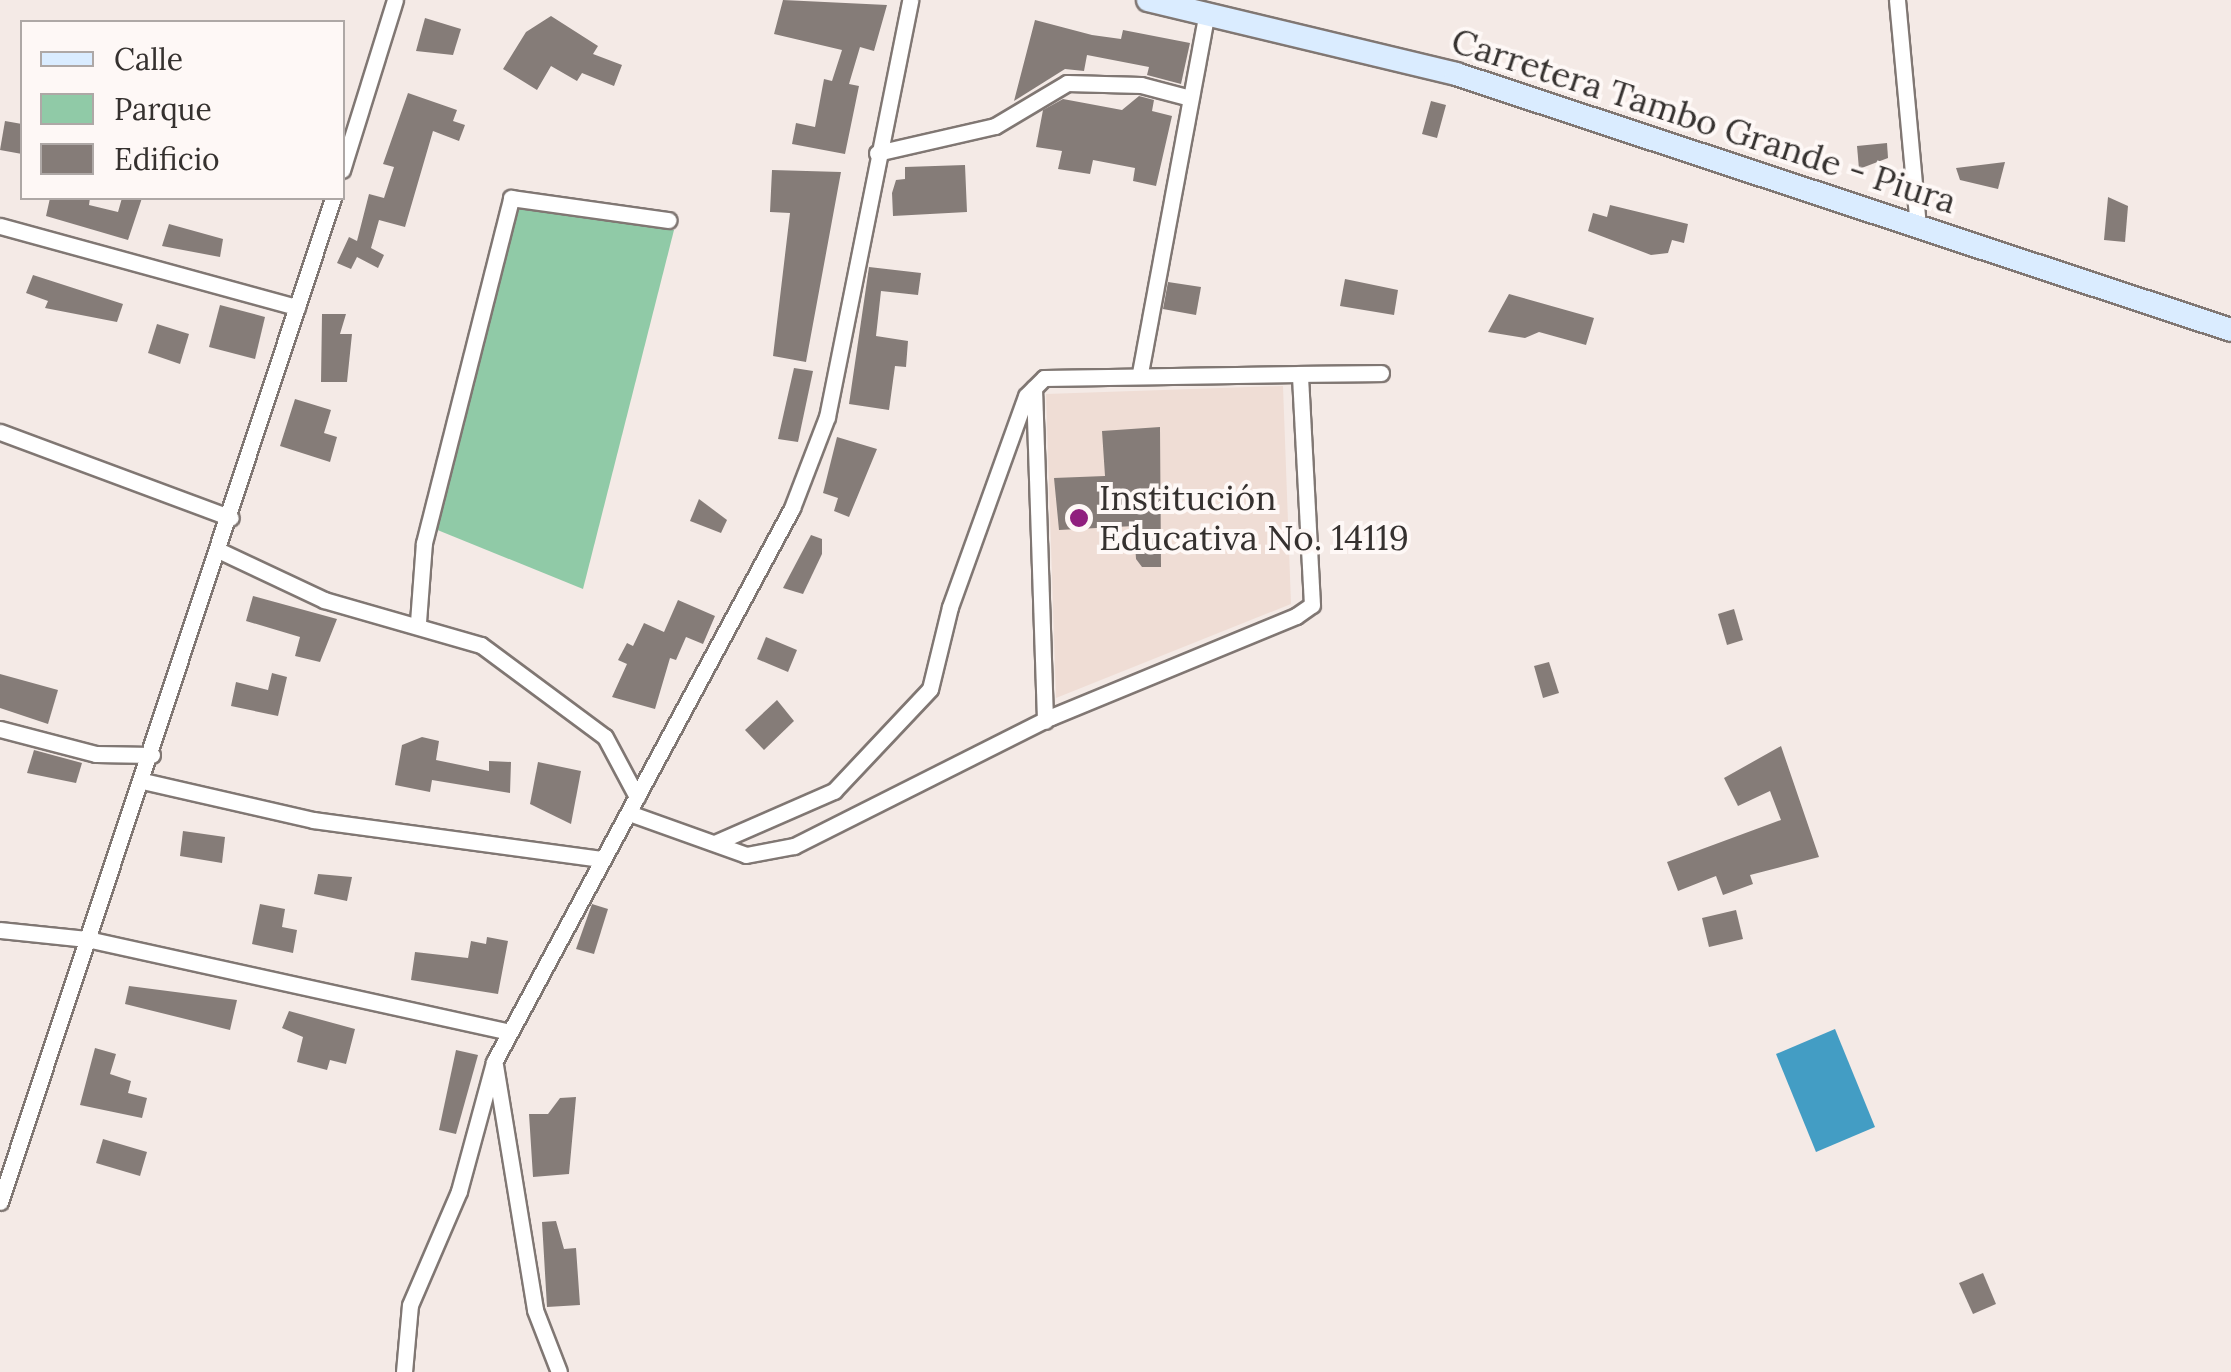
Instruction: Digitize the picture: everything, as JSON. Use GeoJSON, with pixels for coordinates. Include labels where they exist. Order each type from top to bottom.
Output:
{"type":"FeatureCollection","features":[{"type":"Feature","properties":{"kind":"main road","name":"Carretera Tambo Grande - Piura"},"geometry":{"type":"LineString","coordinates":[[1148,0],[1456,74],[2231,330]]}},
{"type":"Feature","properties":{"kind":"street"},"geometry":{"type":"LineString","coordinates":[[345,160],[395,0]]}},
{"type":"Feature","properties":{"kind":"street"},"geometry":{"type":"LineString","coordinates":[[404,1372],[410,1305],[459,1191],[494,1062],[792,508],[827,417],[876,154],[910,0]]}},
{"type":"Feature","properties":{"kind":"street"},"geometry":{"type":"LineString","coordinates":[[1897,0],[1918,228]]}},
{"type":"Feature","properties":{"kind":"street"},"geometry":{"type":"LineString","coordinates":[[1140,373],[1207,13]]}},
{"type":"Feature","properties":{"kind":"street"},"geometry":{"type":"LineString","coordinates":[[876,154],[994,126],[1067,83],[1141,86],[1190,98]]}},
{"type":"Feature","properties":{"kind":"street"},"geometry":{"type":"LineString","coordinates":[[418,622],[428,525],[510,198],[668,220]]}},
{"type":"Feature","properties":{"kind":"street"},"geometry":{"type":"LineString","coordinates":[[0,1202],[231,518],[333,200]]}},
{"type":"Feature","properties":{"kind":"street"},"geometry":{"type":"LineString","coordinates":[[0,226],[297,306]]}},
{"type":"Feature","properties":{"kind":"street"},"geometry":{"type":"LineString","coordinates":[[717,842],[834,791],[930,689],[950,606],[1034,388],[1044,378],[1140,373],[1380,373]]}},
{"type":"Feature","properties":{"kind":"street"},"geometry":{"type":"LineString","coordinates":[[628,814],[746,855],[794,846],[1045,721],[1312,605],[1300,374]]}},
{"type":"Feature","properties":{"kind":"street"},"geometry":{"type":"LineString","coordinates":[[1034,388],[1045,721]]}},
{"type":"Feature","properties":{"kind":"street"},"geometry":{"type":"LineString","coordinates":[[0,432],[231,518]]}},
{"type":"Feature","properties":{"kind":"street"},"geometry":{"type":"LineString","coordinates":[[220,550],[324,600],[418,622],[482,645],[605,737],[637,797]]}},
{"type":"Feature","properties":{"kind":"street"},"geometry":{"type":"LineString","coordinates":[[0,729],[96,754],[152,755]]}},
{"type":"Feature","properties":{"kind":"street"},"geometry":{"type":"LineString","coordinates":[[142,781],[314,820],[601,858]]}},
{"type":"Feature","properties":{"kind":"street"},"geometry":{"type":"LineString","coordinates":[[0,930],[87,939],[509,1032]]}},
{"type":"Feature","properties":{"kind":"street"},"geometry":{"type":"LineString","coordinates":[[494,1062],[535,1310],[559,1372]]}},
{"type":"Feature","properties":{"kind":"shaded area"},"geometry":{"type":"Polygon","coordinates":[[[1283,386],[1291,604],[1056,698],[1046,394],[1283,386]]]}},
{"type":"Feature","properties":{"kind":"green space"},"geometry":{"type":"Polygon","coordinates":[[[518,209],[674,230],[583,589],[435,529],[518,209]]]}},
{"type":"Feature","properties":{"kind":"water"},"geometry":{"type":"Polygon","coordinates":[[[1835,1029],[1875,1127],[1816,1152],[1776,1054],[1835,1029]]]}},
{"type":"Feature","properties":{"kind":"building"},"geometry":{"type":"Polygon","coordinates":[[[783,0],[887,5],[874,51],[860,47],[849,84],[859,86],[845,154],[792,144],[796,123],[815,127],[824,79],[832,81],[842,50],[774,34],[783,0]]]}},
{"type":"Feature","properties":{"kind":"building"},"geometry":{"type":"Polygon","coordinates":[[[551,16],[598,46],[593,54],[622,65],[614,86],[582,73],[577,81],[551,66],[537,90],[503,69],[526,32],[551,16]]]}},
{"type":"Feature","properties":{"kind":"building"},"geometry":{"type":"Polygon","coordinates":[[[425,18],[461,29],[453,55],[416,51],[425,18]]]}},
{"type":"Feature","properties":{"kind":"building"},"geometry":{"type":"Polygon","coordinates":[[[1035,20],[1092,35],[1121,39],[1123,30],[1190,43],[1181,84],[1147,75],[1149,67],[1087,55],[1084,71],[1065,69],[1014,101],[1035,20]]]}},
{"type":"Feature","properties":{"kind":"building"},"geometry":{"type":"Polygon","coordinates":[[[408,93],[457,110],[453,121],[465,125],[459,141],[433,131],[405,227],[379,220],[371,248],[384,255],[378,268],[357,257],[351,269],[337,263],[349,237],[357,241],[369,194],[384,198],[394,167],[383,164],[408,93]]]}},
{"type":"Feature","properties":{"kind":"building"},"geometry":{"type":"Polygon","coordinates":[[[1139,96],[1154,100],[1152,111],[1172,116],[1156,186],[1133,181],[1135,168],[1093,160],[1090,174],[1058,169],[1062,151],[1036,147],[1043,110],[1063,99],[1122,110],[1139,96]]]}},
{"type":"Feature","properties":{"kind":"building"},"geometry":{"type":"Polygon","coordinates":[[[1431,101],[1446,105],[1437,138],[1422,134],[1431,101]]]}},
{"type":"Feature","properties":{"kind":"building"},"geometry":{"type":"Polygon","coordinates":[[[5,121],[20,124],[20,154],[0,150],[5,121]]]}},
{"type":"Feature","properties":{"kind":"building"},"geometry":{"type":"Polygon","coordinates":[[[1887,143],[1888,158],[1859,169],[1857,146],[1887,143]]]}},
{"type":"Feature","properties":{"kind":"building"},"geometry":{"type":"Polygon","coordinates":[[[2005,162],[1998,189],[1960,180],[1956,168],[2005,162]]]}},
{"type":"Feature","properties":{"kind":"building"},"geometry":{"type":"Polygon","coordinates":[[[965,165],[967,212],[893,216],[892,193],[896,180],[905,179],[905,167],[965,165]]]}},
{"type":"Feature","properties":{"kind":"building"},"geometry":{"type":"Polygon","coordinates":[[[772,170],[841,172],[806,362],[773,356],[790,213],[770,212],[772,170]]]}},
{"type":"Feature","properties":{"kind":"building"},"geometry":{"type":"Polygon","coordinates":[[[2108,197],[2128,206],[2125,242],[2104,240],[2108,197]]]}},
{"type":"Feature","properties":{"kind":"building"},"geometry":{"type":"Polygon","coordinates":[[[50,200],[90,200],[89,205],[118,212],[121,200],[141,200],[128,240],[46,216],[50,200]]]}},
{"type":"Feature","properties":{"kind":"building"},"geometry":{"type":"Polygon","coordinates":[[[1610,205],[1688,224],[1684,243],[1672,240],[1668,253],[1651,255],[1588,231],[1593,213],[1607,217],[1610,205]]]}},
{"type":"Feature","properties":{"kind":"building"},"geometry":{"type":"Polygon","coordinates":[[[169,224],[223,239],[220,257],[162,246],[169,224]]]}},
{"type":"Feature","properties":{"kind":"building"},"geometry":{"type":"Polygon","coordinates":[[[869,267],[921,273],[918,295],[881,291],[876,336],[908,341],[906,367],[895,366],[889,410],[849,404],[869,267]]]}},
{"type":"Feature","properties":{"kind":"building"},"geometry":{"type":"Polygon","coordinates":[[[33,275],[123,304],[117,322],[45,308],[48,301],[26,293],[33,275]]]}},
{"type":"Feature","properties":{"kind":"building"},"geometry":{"type":"Polygon","coordinates":[[[1345,279],[1398,290],[1394,315],[1340,306],[1345,279]]]}},
{"type":"Feature","properties":{"kind":"building"},"geometry":{"type":"Polygon","coordinates":[[[1168,282],[1201,287],[1196,315],[1163,309],[1168,282]]]}},
{"type":"Feature","properties":{"kind":"building"},"geometry":{"type":"Polygon","coordinates":[[[1509,294],[1594,318],[1586,345],[1539,332],[1525,338],[1488,332],[1509,294]]]}},
{"type":"Feature","properties":{"kind":"building"},"geometry":{"type":"Polygon","coordinates":[[[220,305],[265,317],[255,359],[209,347],[220,305]]]}},
{"type":"Feature","properties":{"kind":"building"},"geometry":{"type":"Polygon","coordinates":[[[322,314],[346,314],[340,334],[352,334],[347,382],[321,382],[322,314]]]}},
{"type":"Feature","properties":{"kind":"building"},"geometry":{"type":"Polygon","coordinates":[[[157,324],[189,334],[180,364],[148,353],[157,324]]]}},
{"type":"Feature","properties":{"kind":"building"},"geometry":{"type":"Polygon","coordinates":[[[794,368],[813,371],[798,442],[778,439],[794,368]]]}},
{"type":"Feature","properties":{"kind":"building"},"geometry":{"type":"Polygon","coordinates":[[[295,399],[331,410],[324,433],[337,437],[330,462],[280,446],[295,399]]]}},
{"type":"Feature","properties":{"kind":"building"},"geometry":{"type":"Polygon","coordinates":[[[1160,427],[1161,567],[1142,567],[1136,559],[1134,526],[1059,530],[1054,478],[1105,476],[1102,431],[1160,427]]]}},
{"type":"Feature","properties":{"kind":"building"},"geometry":{"type":"Polygon","coordinates":[[[837,437],[877,449],[849,517],[834,511],[838,498],[823,493],[837,437]]]}},
{"type":"Feature","properties":{"kind":"building"},"geometry":{"type":"Polygon","coordinates":[[[699,499],[727,520],[721,533],[690,521],[699,499]]]}},
{"type":"Feature","properties":{"kind":"building"},"geometry":{"type":"Polygon","coordinates":[[[811,535],[822,539],[822,554],[803,594],[783,588],[811,535]]]}},
{"type":"Feature","properties":{"kind":"building"},"geometry":{"type":"Polygon","coordinates":[[[253,596],[337,619],[320,662],[295,656],[300,637],[246,621],[253,596]]]}},
{"type":"Feature","properties":{"kind":"building"},"geometry":{"type":"Polygon","coordinates":[[[678,600],[715,616],[703,644],[686,637],[676,660],[670,658],[655,709],[612,697],[627,664],[618,660],[627,643],[633,646],[644,623],[664,632],[678,600]]]}},
{"type":"Feature","properties":{"kind":"building"},"geometry":{"type":"Polygon","coordinates":[[[1734,609],[1743,640],[1727,645],[1718,614],[1734,609]]]}},
{"type":"Feature","properties":{"kind":"building"},"geometry":{"type":"Polygon","coordinates":[[[766,637],[797,650],[788,672],[757,659],[766,637]]]}},
{"type":"Feature","properties":{"kind":"building"},"geometry":{"type":"Polygon","coordinates":[[[1549,662],[1559,693],[1543,698],[1534,666],[1549,662]]]}},
{"type":"Feature","properties":{"kind":"building"},"geometry":{"type":"Polygon","coordinates":[[[272,673],[287,677],[278,716],[231,706],[236,682],[268,690],[272,673]]]}},
{"type":"Feature","properties":{"kind":"building"},"geometry":{"type":"Polygon","coordinates":[[[0,674],[58,690],[48,724],[0,708],[0,674]]]}},
{"type":"Feature","properties":{"kind":"building"},"geometry":{"type":"Polygon","coordinates":[[[777,700],[794,721],[764,750],[745,730],[777,700]]]}},
{"type":"Feature","properties":{"kind":"building"},"geometry":{"type":"Polygon","coordinates":[[[422,737],[439,741],[436,760],[489,771],[489,761],[511,762],[510,793],[432,780],[430,792],[395,785],[402,745],[422,737]]]}},
{"type":"Feature","properties":{"kind":"building"},"geometry":{"type":"Polygon","coordinates":[[[1781,746],[1819,857],[1750,875],[1753,884],[1723,895],[1716,876],[1678,891],[1667,862],[1781,820],[1770,791],[1738,806],[1724,778],[1781,746]]]}},
{"type":"Feature","properties":{"kind":"building"},"geometry":{"type":"Polygon","coordinates":[[[34,750],[82,763],[76,783],[27,773],[34,750]]]}},
{"type":"Feature","properties":{"kind":"building"},"geometry":{"type":"Polygon","coordinates":[[[538,762],[581,771],[571,824],[530,804],[538,762]]]}},
{"type":"Feature","properties":{"kind":"building"},"geometry":{"type":"Polygon","coordinates":[[[183,831],[225,837],[222,863],[180,856],[183,831]]]}},
{"type":"Feature","properties":{"kind":"building"},"geometry":{"type":"Polygon","coordinates":[[[318,874],[352,877],[347,901],[314,894],[318,874]]]}},
{"type":"Feature","properties":{"kind":"building"},"geometry":{"type":"Polygon","coordinates":[[[260,904],[285,909],[282,927],[297,930],[293,953],[252,944],[260,904]]]}},
{"type":"Feature","properties":{"kind":"building"},"geometry":{"type":"Polygon","coordinates":[[[592,904],[608,909],[594,954],[576,949],[592,904]]]}},
{"type":"Feature","properties":{"kind":"building"},"geometry":{"type":"Polygon","coordinates":[[[1736,910],[1743,939],[1709,947],[1702,918],[1736,910]]]}},
{"type":"Feature","properties":{"kind":"building"},"geometry":{"type":"Polygon","coordinates":[[[487,937],[508,941],[498,994],[411,980],[415,952],[468,958],[471,941],[486,944],[487,937]]]}},
{"type":"Feature","properties":{"kind":"building"},"geometry":{"type":"Polygon","coordinates":[[[129,986],[237,1000],[230,1030],[125,1004],[129,986]]]}},
{"type":"Feature","properties":{"kind":"building"},"geometry":{"type":"Polygon","coordinates":[[[289,1011],[355,1029],[346,1064],[330,1060],[327,1070],[297,1062],[303,1037],[282,1028],[289,1011]]]}},
{"type":"Feature","properties":{"kind":"building"},"geometry":{"type":"Polygon","coordinates":[[[95,1048],[116,1054],[110,1074],[131,1081],[128,1093],[147,1098],[142,1118],[80,1105],[95,1048]]]}},
{"type":"Feature","properties":{"kind":"building"},"geometry":{"type":"Polygon","coordinates":[[[456,1050],[478,1055],[456,1134],[439,1130],[456,1050]]]}},
{"type":"Feature","properties":{"kind":"building"},"geometry":{"type":"Polygon","coordinates":[[[576,1097],[569,1174],[533,1177],[529,1114],[548,1114],[560,1098],[576,1097]]]}},
{"type":"Feature","properties":{"kind":"building"},"geometry":{"type":"Polygon","coordinates":[[[103,1139],[147,1152],[140,1176],[96,1163],[103,1139]]]}},
{"type":"Feature","properties":{"kind":"building"},"geometry":{"type":"Polygon","coordinates":[[[556,1221],[564,1249],[576,1248],[580,1305],[547,1307],[542,1222],[556,1221]]]}},
{"type":"Feature","properties":{"kind":"building"},"geometry":{"type":"Polygon","coordinates":[[[1983,1273],[1996,1304],[1973,1314],[1959,1283],[1983,1273]]]}},
{"type":"Feature","properties":{"kind":"place","name":"Institución Educativa No. 14119"},"geometry":{"type":"Point","coordinates":[1079,518]}}]}
